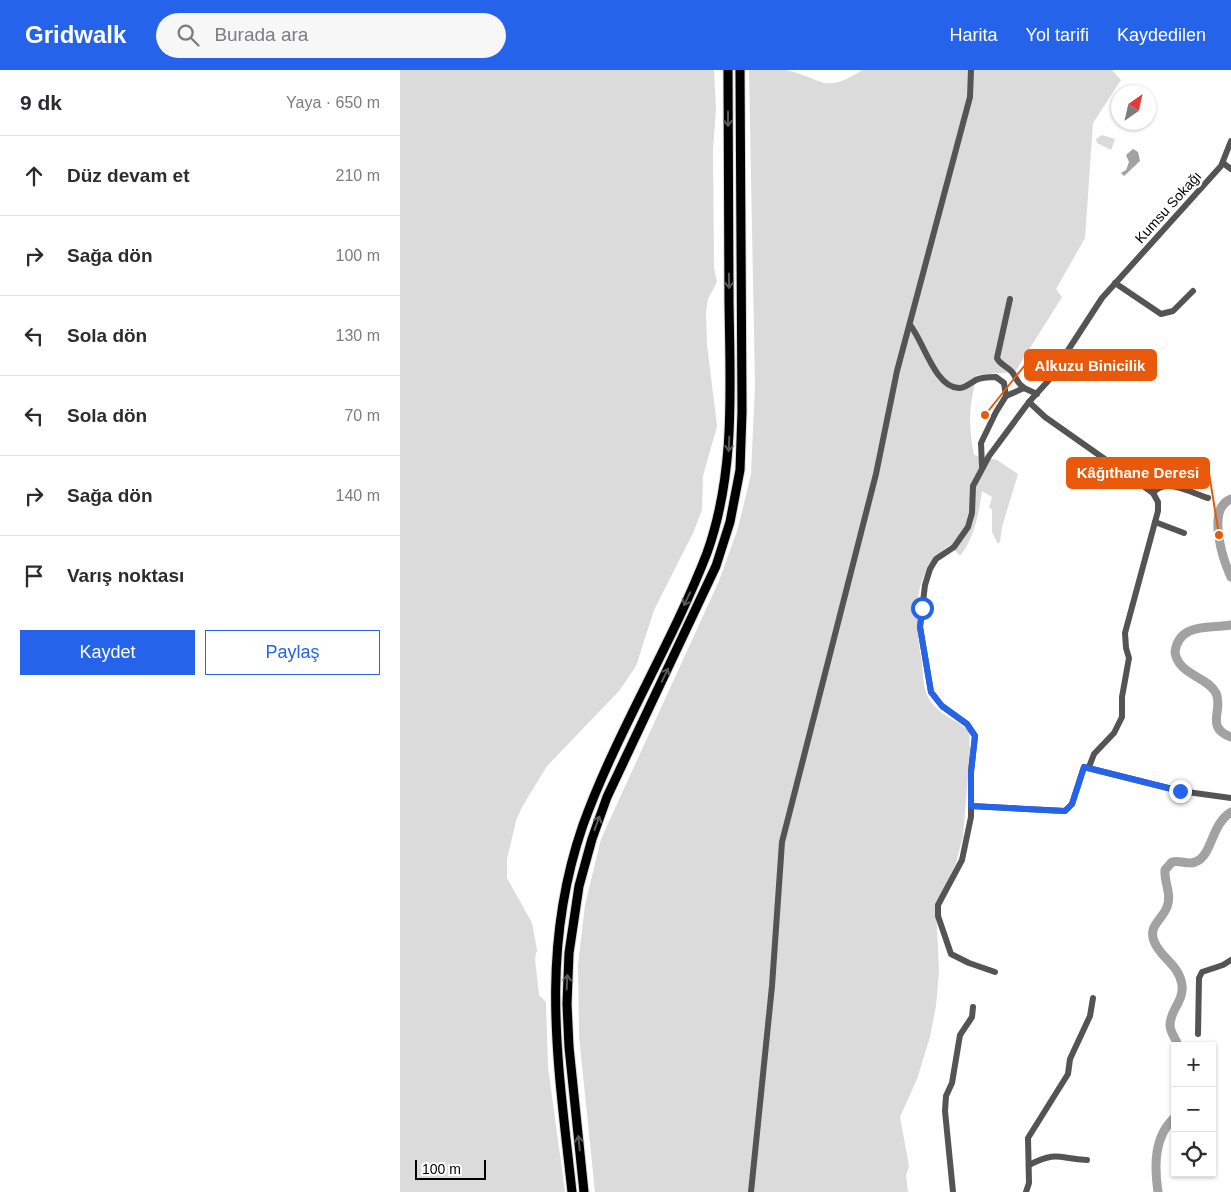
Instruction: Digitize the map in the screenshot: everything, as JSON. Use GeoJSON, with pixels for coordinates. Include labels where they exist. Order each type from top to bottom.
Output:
{"type":"FeatureCollection","features":[{"type":"Feature","properties":{"kind":"highway"},"geometry":{"type":"LineString","coordinates":[[572,1192],[554,1015],[556,949],[564,896],[578,841],[595,795],[707,553],[720,513],[727,470],[730,371],[728,70]]}},
{"type":"Feature","properties":{"kind":"highway"},"geometry":{"type":"LineString","coordinates":[[584,1192],[569,1047],[567,1004],[569,952],[579,886],[596,824],[716,566],[730,522],[740,470],[742,412],[740,70]]}},
{"type":"Feature","properties":{"kind":"street"},"geometry":{"type":"LineString","coordinates":[[751,1192],[772,986],[782,842],[876,474],[897,371],[970,98],[972,70]]}},
{"type":"Feature","properties":{"kind":"street","name":"Kumsu Sokağı"},"geometry":{"type":"LineString","coordinates":[[980,472],[1029,402],[1048,381],[1102,298],[1223,163],[1231,141]]}},
{"type":"Feature","properties":{"kind":"street"},"geometry":{"type":"LineString","coordinates":[[1223,163],[1231,169]]}},
{"type":"Feature","properties":{"kind":"street"},"geometry":{"type":"LineString","coordinates":[[1115,283],[1161,314],[1173,311],[1194,291]]}},
{"type":"Feature","properties":{"kind":"street"},"geometry":{"type":"LineString","coordinates":[[1010,300],[997,358],[1000,364],[1012,372],[1016,382],[1037,394]]}},
{"type":"Feature","properties":{"kind":"street"},"geometry":{"type":"LineString","coordinates":[[910,326],[918,335],[923,350],[945,382],[957,388],[962,388],[976,380],[996,377],[1004,383],[1006,396],[981,443],[982,463],[973,486],[972,513],[968,527],[954,547],[936,559],[930,569],[925,585],[920,627],[931,692],[942,706],[967,724],[975,736],[971,772],[971,806],[962,860],[938,905],[938,916],[951,954],[968,963],[994,972]]}},
{"type":"Feature","properties":{"kind":"street"},"geometry":{"type":"LineString","coordinates":[[1006,396],[1024,388]]}},
{"type":"Feature","properties":{"kind":"street"},"geometry":{"type":"LineString","coordinates":[[1029,402],[1045,418],[1153,493],[1158,502],[1155,522],[1144,554],[1125,633],[1129,658],[1122,697],[1122,717],[1114,733],[1094,754],[1089,768]]}},
{"type":"Feature","properties":{"kind":"street"},"geometry":{"type":"LineString","coordinates":[[1153,493],[1157,488],[1169,485],[1208,498]]}},
{"type":"Feature","properties":{"kind":"street"},"geometry":{"type":"LineString","coordinates":[[1155,522],[1184,533]]}},
{"type":"Feature","properties":{"kind":"street"},"geometry":{"type":"LineString","coordinates":[[971,806],[1065,811],[1072,804],[1084,767],[1180,791],[1231,798]]}},
{"type":"Feature","properties":{"kind":"street"},"geometry":{"type":"LineString","coordinates":[[1198,1034],[1200,978],[1202,972],[1223,965],[1231,960]]}},
{"type":"Feature","properties":{"kind":"street"},"geometry":{"type":"LineString","coordinates":[[1026,1192],[1029,1184],[1030,1165],[1028,1138],[1068,1074],[1070,1059],[1090,1016],[1093,998]]}},
{"type":"Feature","properties":{"kind":"street"},"geometry":{"type":"LineString","coordinates":[[953,1192],[945,1111],[946,1096],[952,1082],[960,1035],[972,1017],[973,1007]]}},
{"type":"Feature","properties":{"kind":"street"},"geometry":{"type":"LineString","coordinates":[[1030,1165],[1056,1155],[1087,1160]]}},
{"type":"Feature","properties":{"kind":"shaded area"},"geometry":{"type":"Polygon","coordinates":[[[400,70],[714,70],[716,109],[713,150],[714,268],[717,282],[708,299],[706,313],[707,345],[717,426],[703,476],[702,510],[693,533],[654,610],[636,666],[619,691],[547,766],[522,807],[516,821],[507,859],[507,878],[532,923],[537,950],[535,959],[539,995],[546,1002],[548,1067],[565,1192],[400,1192],[400,70]]]}},
{"type":"Feature","properties":{"kind":"shaded area"},"geometry":{"type":"Polygon","coordinates":[[[749,70],[785,70],[830,83],[849,78],[862,70],[1112,70],[1121,80],[1118,85],[1111,85],[1111,95],[1093,123],[1085,238],[1056,289],[1062,297],[1015,372],[977,375],[970,415],[974,455],[997,460],[1018,474],[1002,527],[1000,542],[998,544],[992,532],[992,509],[989,508],[992,497],[982,491],[975,525],[965,549],[960,556],[950,545],[937,556],[921,583],[918,598],[917,630],[926,693],[936,708],[969,731],[970,753],[963,837],[956,863],[936,906],[939,972],[936,1006],[930,1037],[917,1079],[900,1117],[909,1166],[906,1176],[908,1192],[595,1192],[579,1036],[578,965],[585,905],[601,839],[719,581],[738,528],[751,474],[755,385],[749,70]]]}},
{"type":"Feature","properties":{"kind":"shaded area"},"geometry":{"type":"Polygon","coordinates":[[[1102,135],[1115,139],[1111,150],[1097,143],[1096,139],[1102,135]]]}},
{"type":"Feature","properties":{"kind":"shaded area"},"geometry":{"type":"Polygon","coordinates":[[[1133,149],[1138,152],[1140,161],[1124,176],[1121,173],[1126,170],[1129,162],[1126,155],[1133,149]]]}},
{"type":"Feature","properties":{"kind":"waterway"},"geometry":{"type":"LineString","coordinates":[[1231,499],[1223,504],[1219,513],[1218,523],[1221,547],[1231,577]]}},
{"type":"Feature","properties":{"kind":"waterway"},"geometry":{"type":"LineString","coordinates":[[1231,625],[1205,627],[1189,631],[1182,636],[1175,652],[1181,666],[1212,687],[1216,693],[1218,699],[1216,723],[1223,733],[1231,737]]}},
{"type":"Feature","properties":{"kind":"waterway"},"geometry":{"type":"LineString","coordinates":[[1177,1042],[1170,1025],[1172,1015],[1181,996],[1182,985],[1177,972],[1160,952],[1153,936],[1154,927],[1165,912],[1168,902],[1165,870],[1172,862],[1192,863],[1201,859],[1209,847],[1219,824],[1231,812]]}},
{"type":"Feature","properties":{"kind":"waterway"},"geometry":{"type":"LineString","coordinates":[[1158,1192],[1157,1152],[1163,1133],[1171,1122]]}},
{"type":"Feature","properties":{"kind":"place","name":"Alkuzu Binicilik"},"geometry":{"type":"Point","coordinates":[985,415]}},
{"type":"Feature","properties":{"kind":"place","name":"Kâğıthane Deresi"},"geometry":{"type":"Point","coordinates":[1219,535]}},
{"type":"Feature","properties":{"kind":"route"},"geometry":{"type":"LineString","coordinates":[[922,608],[920,627],[931,692],[942,706],[967,724],[975,736],[971,772],[971,806],[1065,811],[1072,804],[1084,767],[1180,791]]}}]}
